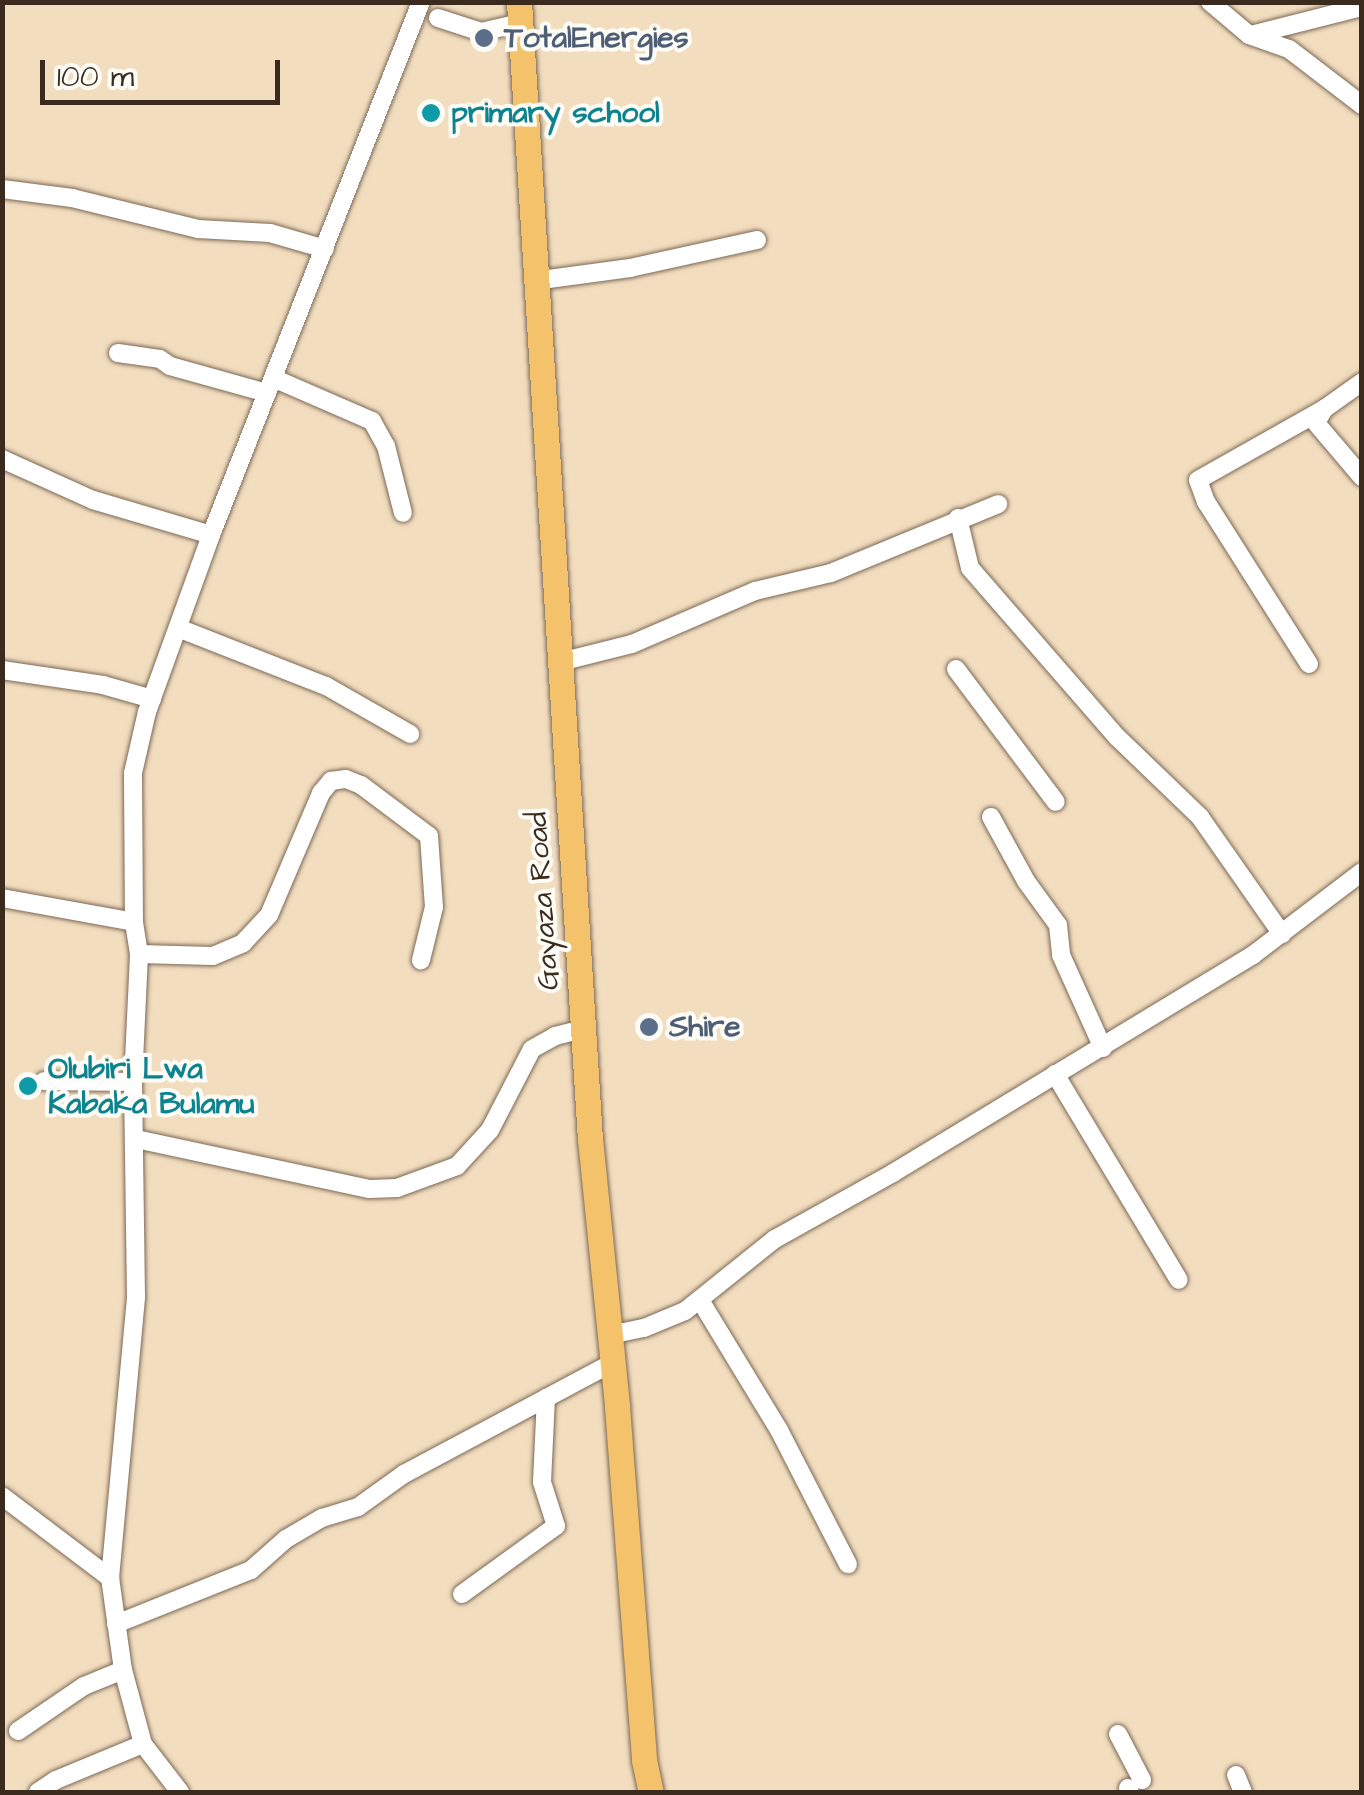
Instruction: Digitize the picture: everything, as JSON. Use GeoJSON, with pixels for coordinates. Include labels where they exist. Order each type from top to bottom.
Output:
{"type":"FeatureCollection","features":[{"type":"Feature","properties":{"kind":"main road","name":"Gayaza Road"},"geometry":{"type":"LineString","coordinates":[[520,13],[584,1028],[644,1760],[651,1792]]}},
{"type":"Feature","properties":{"kind":"street"},"geometry":{"type":"LineString","coordinates":[[180,1792],[142,1744],[123,1670],[110,1578],[136,1296],[132,1082],[139,954],[134,922],[133,774],[152,699],[211,536],[421,2]]}},
{"type":"Feature","properties":{"kind":"street"},"geometry":{"type":"LineString","coordinates":[[1210,2],[1249,35],[1289,49],[1362,105]]}},
{"type":"Feature","properties":{"kind":"street"},"geometry":{"type":"LineString","coordinates":[[1249,35],[1362,7]]}},
{"type":"Feature","properties":{"kind":"street"},"geometry":{"type":"LineString","coordinates":[[438,18],[481,32],[520,13]]}},
{"type":"Feature","properties":{"kind":"street"},"geometry":{"type":"LineString","coordinates":[[2,189],[72,198],[198,228],[270,233],[325,249]]}},
{"type":"Feature","properties":{"kind":"street"},"geometry":{"type":"LineString","coordinates":[[534,281],[630,268],[757,240]]}},
{"type":"Feature","properties":{"kind":"street"},"geometry":{"type":"LineString","coordinates":[[118,353],[270,386],[372,421],[386,446],[403,512]]}},
{"type":"Feature","properties":{"kind":"street"},"geometry":{"type":"LineString","coordinates":[[1309,664],[1206,502],[1198,480],[1324,409],[1362,382]]}},
{"type":"Feature","properties":{"kind":"street"},"geometry":{"type":"LineString","coordinates":[[1324,409],[1316,422],[1362,477]]}},
{"type":"Feature","properties":{"kind":"street"},"geometry":{"type":"LineString","coordinates":[[2,460],[93,500],[211,536]]}},
{"type":"Feature","properties":{"kind":"street"},"geometry":{"type":"LineString","coordinates":[[560,662],[632,644],[755,592],[831,573],[998,504]]}},
{"type":"Feature","properties":{"kind":"street"},"geometry":{"type":"LineString","coordinates":[[958,518],[970,568],[1118,738],[1200,817],[1282,934]]}},
{"type":"Feature","properties":{"kind":"street"},"geometry":{"type":"LineString","coordinates":[[178,628],[326,686],[410,734]]}},
{"type":"Feature","properties":{"kind":"street"},"geometry":{"type":"LineString","coordinates":[[956,669],[1056,802]]}},
{"type":"Feature","properties":{"kind":"street"},"geometry":{"type":"LineString","coordinates":[[2,670],[104,685],[152,699]]}},
{"type":"Feature","properties":{"kind":"street"},"geometry":{"type":"LineString","coordinates":[[139,954],[213,956],[244,943],[269,915],[321,793],[331,782],[345,786],[429,836],[434,907],[430,936],[421,960]]}},
{"type":"Feature","properties":{"kind":"street"},"geometry":{"type":"LineString","coordinates":[[991,816],[1026,881],[1058,925],[1061,955],[1103,1048]]}},
{"type":"Feature","properties":{"kind":"street"},"geometry":{"type":"LineString","coordinates":[[610,1335],[668,1319],[700,1300],[775,1238],[1103,1048],[1282,934],[1362,872]]}},
{"type":"Feature","properties":{"kind":"street"},"geometry":{"type":"LineString","coordinates":[[2,898],[134,922]]}},
{"type":"Feature","properties":{"kind":"street"},"geometry":{"type":"LineString","coordinates":[[136,1140],[370,1188],[398,1188],[457,1166],[490,1130],[532,1049],[555,1036],[584,1028]]}},
{"type":"Feature","properties":{"kind":"street"},"geometry":{"type":"LineString","coordinates":[[1055,1074],[1179,1280]]}},
{"type":"Feature","properties":{"kind":"street"},"geometry":{"type":"LineString","coordinates":[[44,1081],[132,1082]]}},
{"type":"Feature","properties":{"kind":"street"},"geometry":{"type":"LineString","coordinates":[[700,1300],[779,1430],[848,1564]]}},
{"type":"Feature","properties":{"kind":"street"},"geometry":{"type":"LineString","coordinates":[[116,1624],[250,1570],[286,1539],[322,1518],[358,1508],[404,1474],[612,1363]]}},
{"type":"Feature","properties":{"kind":"street"},"geometry":{"type":"LineString","coordinates":[[462,1594],[556,1526],[542,1482],[546,1398]]}},
{"type":"Feature","properties":{"kind":"street"},"geometry":{"type":"LineString","coordinates":[[2,1496],[110,1578]]}},
{"type":"Feature","properties":{"kind":"street"},"geometry":{"type":"LineString","coordinates":[[18,1731],[84,1686],[123,1670]]}},
{"type":"Feature","properties":{"kind":"street"},"geometry":{"type":"LineString","coordinates":[[1118,1734],[1134,1787]]}},
{"type":"Feature","properties":{"kind":"street"},"geometry":{"type":"LineString","coordinates":[[38,1792],[56,1780],[142,1744]]}},
{"type":"Feature","properties":{"kind":"place","name":"TotalEnergies"},"geometry":{"type":"Point","coordinates":[484,38]}},
{"type":"Feature","properties":{"kind":"place","name":"primary school"},"geometry":{"type":"Point","coordinates":[431,113]}},
{"type":"Feature","properties":{"kind":"place","name":"Shire"},"geometry":{"type":"Point","coordinates":[649,1027]}},
{"type":"Feature","properties":{"kind":"place","name":"Olubiri Lwa Kabaka Bulamu"},"geometry":{"type":"Point","coordinates":[28,1086]}}]}
